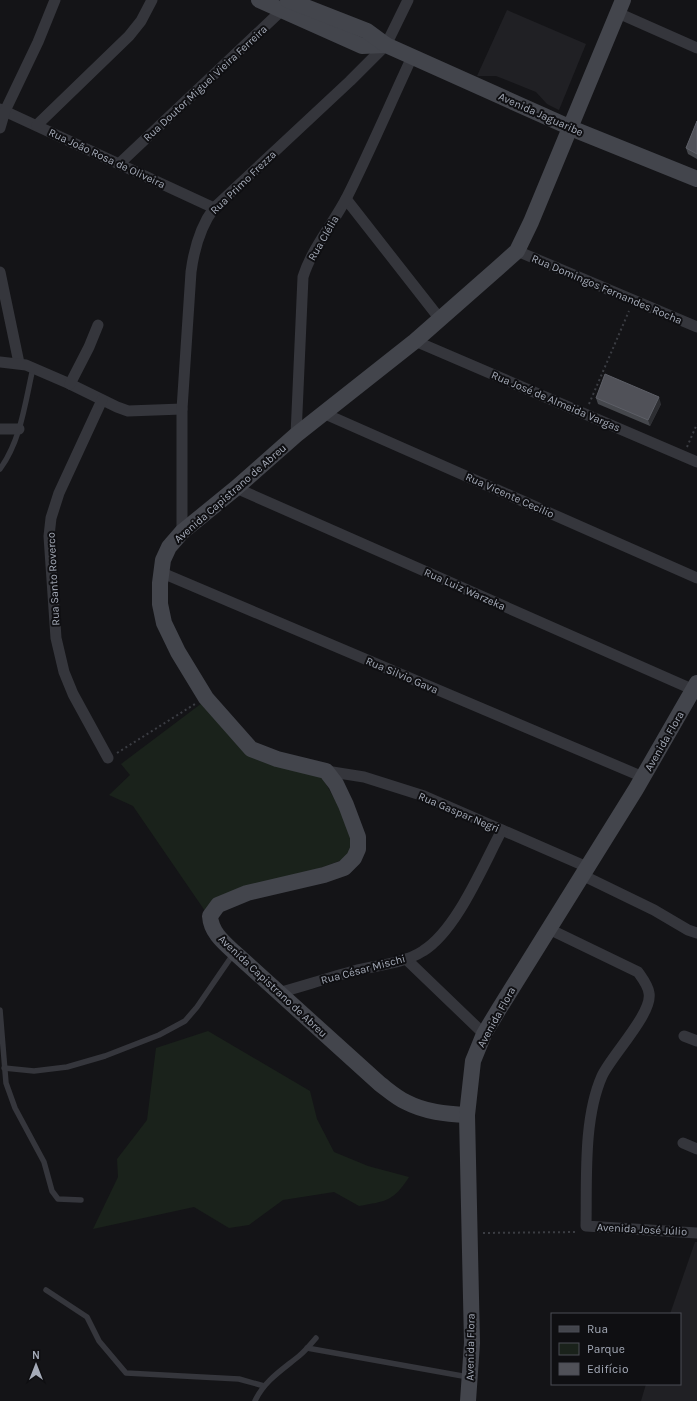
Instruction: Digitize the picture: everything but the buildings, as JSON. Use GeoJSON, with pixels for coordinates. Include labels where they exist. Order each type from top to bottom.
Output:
{"type":"FeatureCollection","features":[{"type":"Feature","properties":{"kind":"street"},"geometry":{"type":"LineString","coordinates":[[0,128],[2,110],[38,42],[55,0]]}},
{"type":"Feature","properties":{"kind":"street"},"geometry":{"type":"LineString","coordinates":[[37,125],[133,32],[142,21],[152,0]]}},
{"type":"Feature","properties":{"kind":"street","name":"Avenida Jaguaribe"},"geometry":{"type":"LineString","coordinates":[[259,0],[286,4],[362,46],[386,45],[570,128],[697,179]]}},
{"type":"Feature","properties":{"kind":"street","name":"Rua Primo Frezza"},"geometry":{"type":"LineString","coordinates":[[182,532],[182,409],[192,260],[200,231],[214,208],[350,81],[386,45],[408,0]]}},
{"type":"Feature","properties":{"kind":"street","name":"Rua Doutor Miguel Vieira Ferreira"},"geometry":{"type":"LineString","coordinates":[[120,163],[286,4]]}},
{"type":"Feature","properties":{"kind":"street"},"geometry":{"type":"LineString","coordinates":[[620,6],[697,48]]}},
{"type":"Feature","properties":{"kind":"street","name":"Avenida Capistrano de Abreu"},"geometry":{"type":"LineString","coordinates":[[467,1115],[429,1111],[406,1102],[380,1084],[234,952],[218,937],[210,925],[210,916],[218,905],[247,893],[324,875],[344,868],[354,858],[358,850],[358,837],[336,784],[326,771],[277,759],[251,749],[206,698],[178,652],[164,623],[160,604],[160,572],[165,553],[182,532],[236,488],[296,435],[415,340],[517,252],[531,222],[620,6]]}},
{"type":"Feature","properties":{"kind":"street","name":"Rua Clélia"},"geometry":{"type":"LineString","coordinates":[[296,435],[303,277],[320,241],[346,199],[412,57]]}},
{"type":"Feature","properties":{"kind":"street","name":"Rua João Rosa de Oliveira"},"geometry":{"type":"LineString","coordinates":[[2,110],[120,163],[214,208]]}},
{"type":"Feature","properties":{"kind":"street"},"geometry":{"type":"LineString","coordinates":[[346,199],[440,319]]}},
{"type":"Feature","properties":{"kind":"street","name":"Rua Domingos Fernandes Rocha"},"geometry":{"type":"LineString","coordinates":[[517,252],[697,327]]}},
{"type":"Feature","properties":{"kind":"street"},"geometry":{"type":"LineString","coordinates":[[0,272],[18,363]]}},
{"type":"Feature","properties":{"kind":"street"},"geometry":{"type":"LineString","coordinates":[[70,384],[89,347],[98,325]]}},
{"type":"Feature","properties":{"kind":"street","name":"Rua José de Almeida Vargas"},"geometry":{"type":"LineString","coordinates":[[415,340],[697,462]]}},
{"type":"Feature","properties":{"kind":"street"},"geometry":{"type":"LineString","coordinates":[[0,362],[18,363],[34,368],[128,411],[182,409]]}},
{"type":"Feature","properties":{"kind":"street","name":"Rua Santo Roverco"},"geometry":{"type":"LineString","coordinates":[[102,400],[59,493],[51,518],[50,536],[56,638],[64,672],[73,694],[108,758]]}},
{"type":"Feature","properties":{"kind":"street","name":"Rua Vicente Cecilio"},"geometry":{"type":"LineString","coordinates":[[323,413],[697,578]]}},
{"type":"Feature","properties":{"kind":"street"},"geometry":{"type":"LineString","coordinates":[[0,429],[19,429]]}},
{"type":"Feature","properties":{"kind":"street","name":"Rua Luiz Warzeka"},"geometry":{"type":"LineString","coordinates":[[236,488],[695,687]]}},
{"type":"Feature","properties":{"kind":"street","name":"Rua Silvio Gava"},"geometry":{"type":"LineString","coordinates":[[160,572],[643,777]]}},
{"type":"Feature","properties":{"kind":"street","name":"Avenida Flora"},"geometry":{"type":"LineString","coordinates":[[468,1401],[470,1377],[470,1233],[467,1115],[473,1061],[484,1034],[643,777],[695,687]]}},
{"type":"Feature","properties":{"kind":"street","name":"Rua Gaspar Negri"},"geometry":{"type":"LineString","coordinates":[[326,771],[364,777],[424,796],[502,830],[584,871],[688,930],[697,933]]}},
{"type":"Feature","properties":{"kind":"street","name":"Rua César Mischi"},"geometry":{"type":"LineString","coordinates":[[278,993],[354,971],[406,959],[429,946],[439,938],[465,901],[502,830]]}},
{"type":"Feature","properties":{"kind":"street"},"geometry":{"type":"LineString","coordinates":[[549,929],[638,972],[649,993],[649,1003],[640,1021],[602,1076],[592,1106],[587,1168],[586,1226]]}},
{"type":"Feature","properties":{"kind":"street"},"geometry":{"type":"LineString","coordinates":[[406,959],[484,1034]]}},
{"type":"Feature","properties":{"kind":"street"},"geometry":{"type":"LineString","coordinates":[[684,1036],[697,1041]]}},
{"type":"Feature","properties":{"kind":"street"},"geometry":{"type":"LineString","coordinates":[[683,1143],[697,1149]]}},
{"type":"Feature","properties":{"kind":"street","name":"Avenida José Júlio"},"geometry":{"type":"LineString","coordinates":[[586,1226],[697,1233]]}},
{"type":"Feature","properties":{"kind":"lane"},"geometry":{"type":"LineString","coordinates":[[0,469],[11,452],[19,429],[34,368]]}},
{"type":"Feature","properties":{"kind":"lane"},"geometry":{"type":"LineString","coordinates":[[4,1068],[34,1070],[67,1067],[105,1056],[159,1035],[185,1021],[197,1007],[234,952]]}},
{"type":"Feature","properties":{"kind":"lane"},"geometry":{"type":"LineString","coordinates":[[0,1010],[6,1083],[15,1108],[44,1162],[52,1191],[58,1199],[81,1200]]}},
{"type":"Feature","properties":{"kind":"lane"},"geometry":{"type":"LineString","coordinates":[[46,1290],[87,1317],[99,1341],[126,1373],[239,1379],[264,1386]]}},
{"type":"Feature","properties":{"kind":"lane"},"geometry":{"type":"LineString","coordinates":[[255,1401],[264,1386],[307,1348],[316,1338]]}},
{"type":"Feature","properties":{"kind":"lane"},"geometry":{"type":"LineString","coordinates":[[307,1348],[470,1377]]}},
{"type":"Feature","properties":{"kind":"path"},"geometry":{"type":"LineString","coordinates":[[585,413],[633,301]]}},
{"type":"Feature","properties":{"kind":"path"},"geometry":{"type":"LineString","coordinates":[[683,456],[697,424]]}},
{"type":"Feature","properties":{"kind":"path"},"geometry":{"type":"LineString","coordinates":[[108,758],[206,698]]}},
{"type":"Feature","properties":{"kind":"path"},"geometry":{"type":"LineString","coordinates":[[470,1233],[575,1233],[586,1226]]}},
{"type":"Feature","properties":{"kind":"shaded area"},"geometry":{"type":"Polygon","coordinates":[[[507,10],[586,44],[559,110],[547,104],[536,92],[496,76],[477,76],[507,10]]]}},
{"type":"Feature","properties":{"kind":"shaded area"},"geometry":{"type":"Polygon","coordinates":[[[695,1242],[697,1242],[697,1401],[641,1401],[646,1385],[681,1385],[681,1313],[670,1313],[695,1242]]]}},
{"type":"Feature","properties":{"kind":"green space"},"geometry":{"type":"Polygon","coordinates":[[[202,703],[243,748],[319,772],[353,831],[350,857],[205,911],[133,806],[109,795],[130,775],[121,764],[202,703]]]}},
{"type":"Feature","properties":{"kind":"green space"},"geometry":{"type":"Polygon","coordinates":[[[208,1031],[310,1091],[317,1119],[334,1152],[368,1166],[409,1177],[403,1185],[393,1196],[388,1199],[359,1206],[334,1192],[283,1200],[249,1225],[229,1228],[194,1207],[93,1229],[118,1177],[117,1159],[147,1120],[156,1048],[208,1031]]]}}]}
